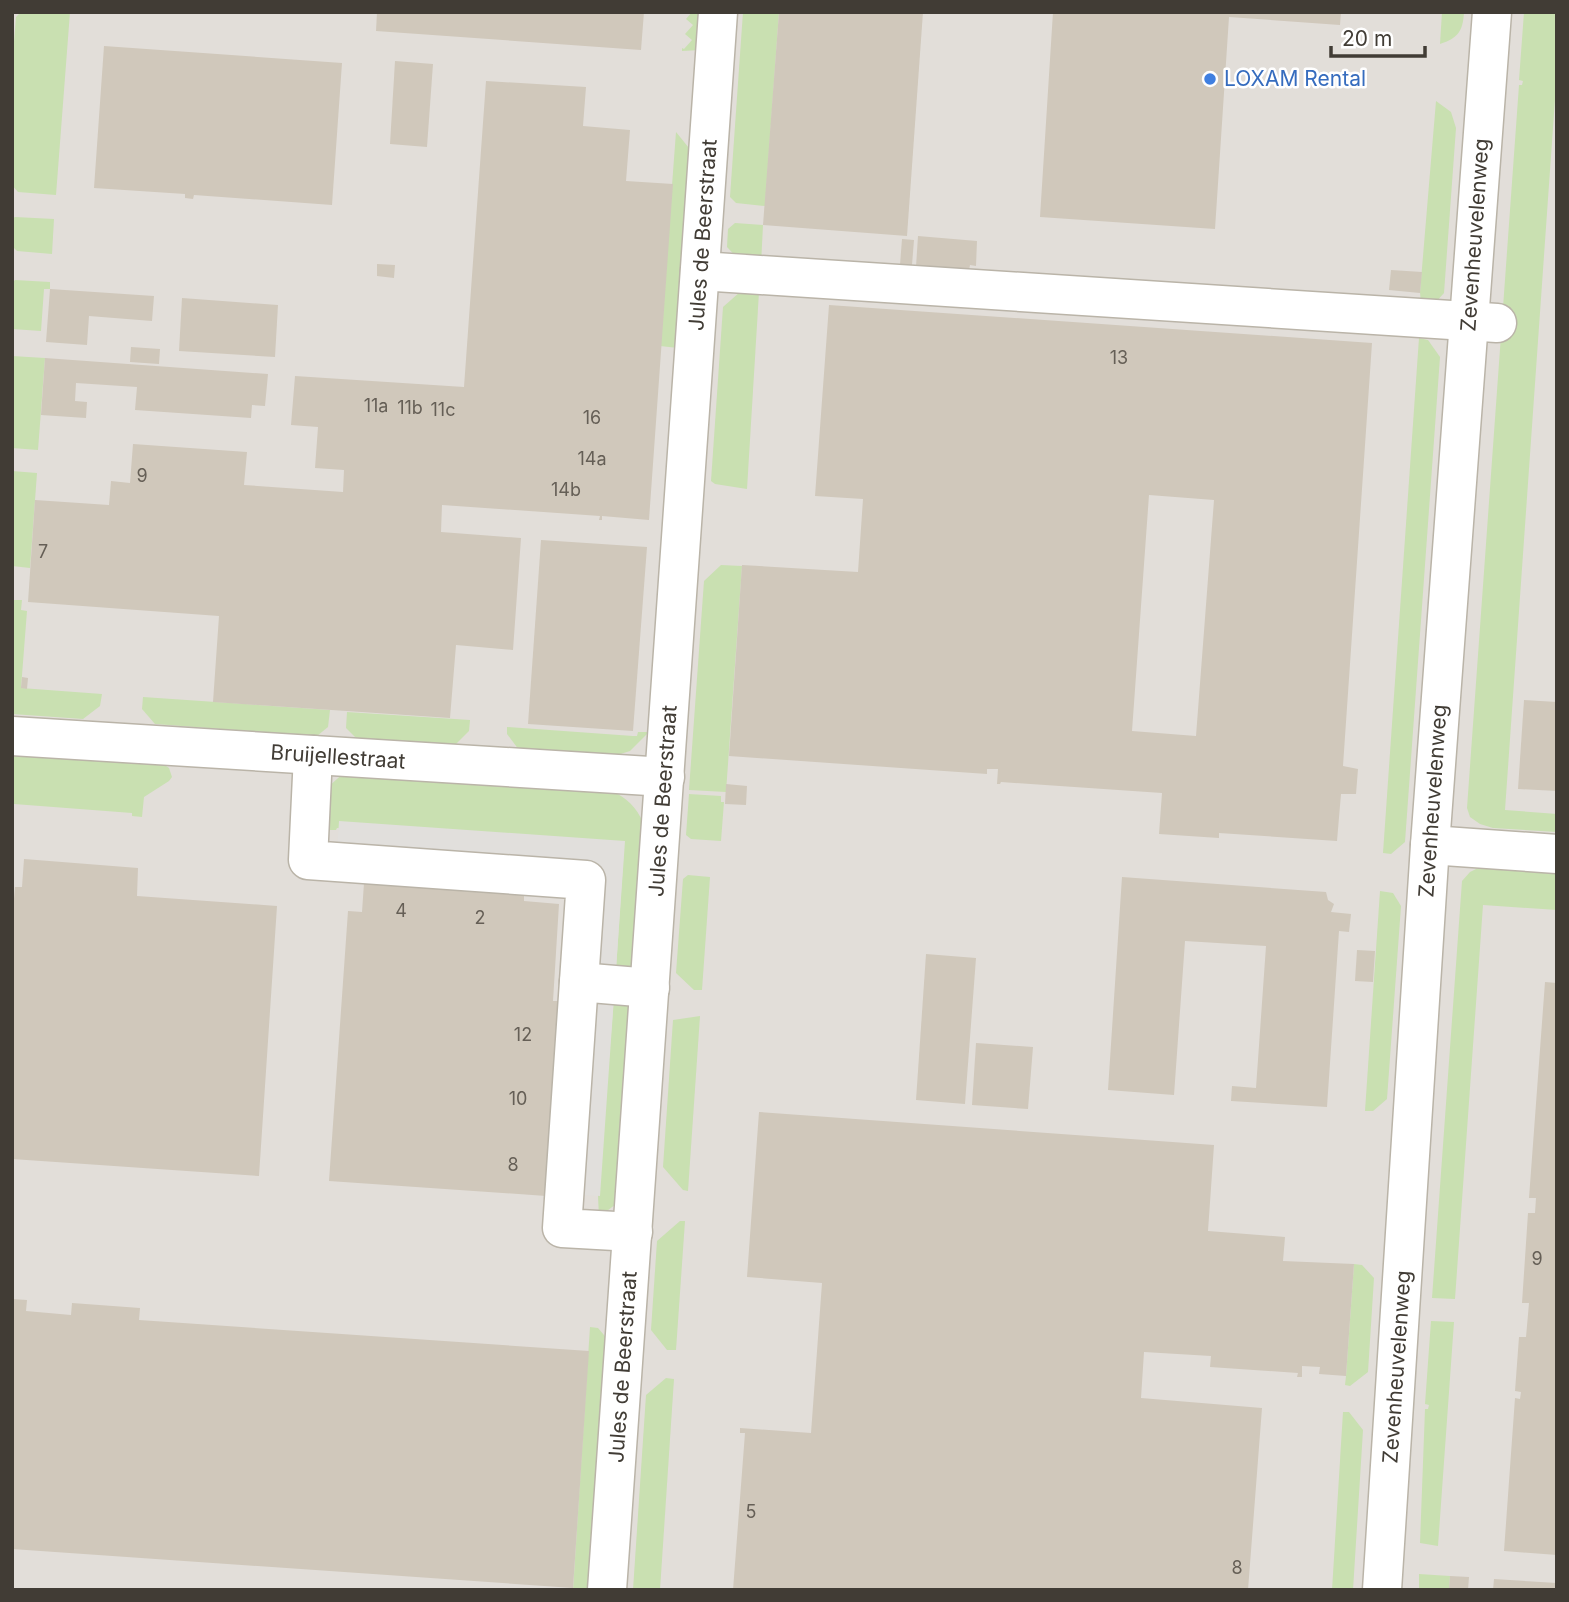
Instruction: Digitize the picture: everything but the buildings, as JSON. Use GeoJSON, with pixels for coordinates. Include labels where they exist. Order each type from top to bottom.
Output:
{"type":"FeatureCollection","features":[{"type":"Feature","properties":{"kind":"street","name":"Jules de Beerstraat"},"geometry":{"type":"LineString","coordinates":[[607,1590],[718,12]]}},
{"type":"Feature","properties":{"kind":"street","name":"Zevenheuvelenweg"},"geometry":{"type":"LineString","coordinates":[[1382,1590],[1430,845],[1482,322],[1492,12]]}},
{"type":"Feature","properties":{"kind":"street"},"geometry":{"type":"LineString","coordinates":[[700,271],[1482,322]]}},
{"type":"Feature","properties":{"kind":"street","name":"Bruijellestraat"},"geometry":{"type":"LineString","coordinates":[[12,736],[664,777]]}},
{"type":"Feature","properties":{"kind":"street"},"geometry":{"type":"LineString","coordinates":[[313,755],[308,860],[586,880],[562,1228],[633,1233]]}},
{"type":"Feature","properties":{"kind":"street"},"geometry":{"type":"LineString","coordinates":[[1430,845],[1557,854]]}},
{"type":"Feature","properties":{"kind":"street"},"geometry":{"type":"LineString","coordinates":[[579,982],[650,988]]}},
{"type":"Feature","properties":{"kind":"shaded area"},"geometry":{"type":"Polygon","coordinates":[[[12,12],[1557,12],[1557,1590],[12,1590],[12,12]]]}},
{"type":"Feature","properties":{"kind":"shaded area"},"geometry":{"type":"Polygon","coordinates":[[[339,821],[625,841],[600,1196],[569,1194],[592,870],[337,852],[339,821]]]}},
{"type":"Feature","properties":{"kind":"green space"},"geometry":{"type":"Polygon","coordinates":[[[21,12],[70,12],[56,195],[18,192],[12,185],[12,66],[16,17],[21,12]]]}},
{"type":"Feature","properties":{"kind":"green space"},"geometry":{"type":"Polygon","coordinates":[[[692,12],[703,12],[701,50],[682,51],[692,40],[685,34],[693,25],[686,19],[692,12]]]}},
{"type":"Feature","properties":{"kind":"green space"},"geometry":{"type":"Polygon","coordinates":[[[743,12],[779,12],[765,206],[736,203],[730,197],[743,12]]]}},
{"type":"Feature","properties":{"kind":"green space"},"geometry":{"type":"Polygon","coordinates":[[[1442,12],[1464,12],[1458,33],[1440,44],[1442,12]]]}},
{"type":"Feature","properties":{"kind":"green space"},"geometry":{"type":"Polygon","coordinates":[[[1524,12],[1557,12],[1557,71],[1505,810],[1557,814],[1557,832],[1493,828],[1470,817],[1467,808],[1519,85],[1522,85],[1523,81],[1519,80],[1524,12]]]}},
{"type":"Feature","properties":{"kind":"green space"},"geometry":{"type":"Polygon","coordinates":[[[1436,101],[1451,112],[1456,128],[1444,293],[1435,303],[1421,303],[1420,292],[1436,101]]]}},
{"type":"Feature","properties":{"kind":"green space"},"geometry":{"type":"Polygon","coordinates":[[[676,132],[693,153],[678,348],[660,346],[676,132]]]}},
{"type":"Feature","properties":{"kind":"green space"},"geometry":{"type":"Polygon","coordinates":[[[12,219],[54,219],[52,254],[17,251],[12,246],[12,219]]]}},
{"type":"Feature","properties":{"kind":"green space"},"geometry":{"type":"Polygon","coordinates":[[[735,223],[763,225],[761,265],[742,263],[727,247],[728,229],[735,223]]]}},
{"type":"Feature","properties":{"kind":"green space"},"geometry":{"type":"Polygon","coordinates":[[[15,280],[50,282],[50,289],[44,289],[41,331],[12,329],[12,283],[15,280]]]}},
{"type":"Feature","properties":{"kind":"green space"},"geometry":{"type":"Polygon","coordinates":[[[740,292],[759,292],[747,489],[711,481],[723,307],[740,292]]]}},
{"type":"Feature","properties":{"kind":"green space"},"geometry":{"type":"Polygon","coordinates":[[[1419,338],[1428,340],[1440,357],[1405,842],[1391,854],[1383,853],[1419,338]]]}},
{"type":"Feature","properties":{"kind":"green space"},"geometry":{"type":"Polygon","coordinates":[[[12,356],[45,358],[38,450],[12,448],[12,356]]]}},
{"type":"Feature","properties":{"kind":"green space"},"geometry":{"type":"Polygon","coordinates":[[[12,471],[37,473],[30,568],[12,566],[12,471]]]}},
{"type":"Feature","properties":{"kind":"green space"},"geometry":{"type":"Polygon","coordinates":[[[721,565],[742,566],[726,792],[689,790],[704,581],[721,565]]]}},
{"type":"Feature","properties":{"kind":"green space"},"geometry":{"type":"Polygon","coordinates":[[[12,600],[22,600],[21,610],[27,611],[21,688],[102,694],[100,706],[83,719],[12,714],[12,600]]]}},
{"type":"Feature","properties":{"kind":"green space"},"geometry":{"type":"Polygon","coordinates":[[[143,697],[330,710],[328,727],[317,736],[155,724],[142,709],[143,697]]]}},
{"type":"Feature","properties":{"kind":"green space"},"geometry":{"type":"Polygon","coordinates":[[[347,712],[470,720],[469,731],[454,746],[356,738],[346,728],[347,712]]]}},
{"type":"Feature","properties":{"kind":"green space"},"geometry":{"type":"Polygon","coordinates":[[[507,727],[633,736],[637,736],[638,732],[649,732],[630,751],[614,756],[519,750],[507,734],[507,727]]]}},
{"type":"Feature","properties":{"kind":"green space"},"geometry":{"type":"Polygon","coordinates":[[[12,747],[153,757],[169,768],[172,777],[144,797],[142,817],[132,816],[132,813],[14,804],[12,820],[12,747]]]}},
{"type":"Feature","properties":{"kind":"green space"},"geometry":{"type":"Polygon","coordinates":[[[346,771],[612,791],[622,797],[634,807],[643,822],[636,972],[616,970],[624,848],[337,828],[325,830],[328,787],[346,771]]]}},
{"type":"Feature","properties":{"kind":"green space"},"geometry":{"type":"Polygon","coordinates":[[[689,794],[721,796],[721,802],[724,802],[721,841],[691,839],[686,835],[689,794]]]}},
{"type":"Feature","properties":{"kind":"green space"},"geometry":{"type":"Polygon","coordinates":[[[1484,865],[1557,867],[1557,910],[1483,905],[1455,1299],[1432,1298],[1462,881],[1470,872],[1484,865]]]}},
{"type":"Feature","properties":{"kind":"green space"},"geometry":{"type":"Polygon","coordinates":[[[688,875],[710,877],[702,990],[694,990],[676,973],[683,879],[688,875]]]}},
{"type":"Feature","properties":{"kind":"green space"},"geometry":{"type":"Polygon","coordinates":[[[1380,891],[1393,893],[1401,906],[1387,1099],[1373,1111],[1365,1111],[1380,891]]]}},
{"type":"Feature","properties":{"kind":"green space"},"geometry":{"type":"Polygon","coordinates":[[[614,997],[621,998],[633,1010],[620,1201],[599,1217],[598,1196],[614,997]]]}},
{"type":"Feature","properties":{"kind":"green space"},"geometry":{"type":"Polygon","coordinates":[[[700,1016],[688,1191],[683,1190],[663,1167],[673,1020],[700,1016]]]}},
{"type":"Feature","properties":{"kind":"green space"},"geometry":{"type":"Polygon","coordinates":[[[680,1221],[685,1221],[676,1350],[667,1350],[651,1330],[657,1241],[680,1221]]]}},
{"type":"Feature","properties":{"kind":"green space"},"geometry":{"type":"Polygon","coordinates":[[[1354,1264],[1362,1265],[1374,1278],[1368,1372],[1350,1386],[1345,1385],[1354,1264]]]}},
{"type":"Feature","properties":{"kind":"green space"},"geometry":{"type":"Polygon","coordinates":[[[1431,1321],[1454,1322],[1438,1546],[1420,1543],[1425,1409],[1428,1409],[1429,1405],[1425,1404],[1431,1321]]]}},
{"type":"Feature","properties":{"kind":"green space"},"geometry":{"type":"Polygon","coordinates":[[[590,1327],[598,1328],[609,1341],[592,1590],[573,1590],[590,1327]]]}},
{"type":"Feature","properties":{"kind":"green space"},"geometry":{"type":"Polygon","coordinates":[[[666,1378],[674,1379],[660,1590],[633,1590],[646,1395],[666,1378]]]}},
{"type":"Feature","properties":{"kind":"green space"},"geometry":{"type":"Polygon","coordinates":[[[1343,1412],[1349,1412],[1363,1430],[1353,1590],[1332,1590],[1343,1412]]]}},
{"type":"Feature","properties":{"kind":"green space"},"geometry":{"type":"Polygon","coordinates":[[[1419,1574],[1450,1576],[1449,1590],[1419,1590],[1419,1574]]]}},
{"type":"Feature","properties":{"kind":"place","name":"LOXAM Rental"},"geometry":{"type":"Point","coordinates":[1210,79]}}]}
